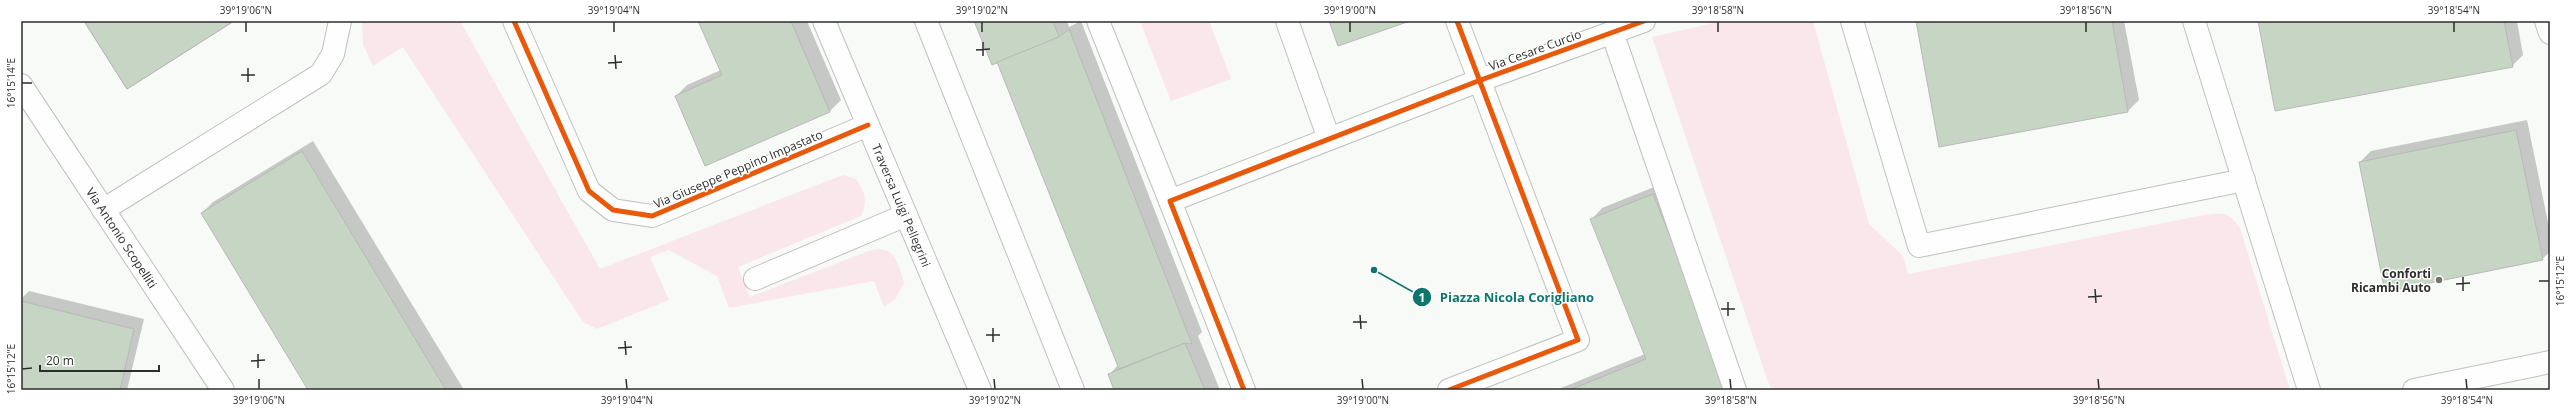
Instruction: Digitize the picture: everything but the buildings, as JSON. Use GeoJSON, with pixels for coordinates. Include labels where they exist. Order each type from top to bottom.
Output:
{"type":"FeatureCollection","features":[{"type":"Feature","properties":{"kind":"street"},"geometry":{"type":"LineString","coordinates":[[103,210],[321,74],[333,54],[340,21]]}},
{"type":"Feature","properties":{"kind":"street","name":"Via Giuseppe Peppino Impastato"},"geometry":{"type":"LineString","coordinates":[[514,21],[589,191],[613,210],[652,216],[868,125]]}},
{"type":"Feature","properties":{"kind":"street","name":"Traversa Luigi Pellegrini"},"geometry":{"type":"LineString","coordinates":[[824,21],[980,390]]}},
{"type":"Feature","properties":{"kind":"street"},"geometry":{"type":"LineString","coordinates":[[926,21],[1073,390]]}},
{"type":"Feature","properties":{"kind":"street"},"geometry":{"type":"LineString","coordinates":[[1098,21],[1244,390]]}},
{"type":"Feature","properties":{"kind":"street"},"geometry":{"type":"LineString","coordinates":[[1287,21],[1329,139]]}},
{"type":"Feature","properties":{"kind":"street"},"geometry":{"type":"LineString","coordinates":[[1449,390],[1578,340],[1478,82],[1457,21]]}},
{"type":"Feature","properties":{"kind":"street","name":"Via Cesare Curcio"},"geometry":{"type":"LineString","coordinates":[[1170,201],[1478,82],[1644,21]]}},
{"type":"Feature","properties":{"kind":"street"},"geometry":{"type":"LineString","coordinates":[[1852,21],[1919,246],[2244,180]]}},
{"type":"Feature","properties":{"kind":"street"},"geometry":{"type":"LineString","coordinates":[[2194,21],[2309,390]]}},
{"type":"Feature","properties":{"kind":"street"},"geometry":{"type":"LineString","coordinates":[[2546,21],[2550,33]]}},
{"type":"Feature","properties":{"kind":"street"},"geometry":{"type":"LineString","coordinates":[[1612,32],[1735,390]]}},
{"type":"Feature","properties":{"kind":"street","name":"Via Antonio Scopelliti"},"geometry":{"type":"LineString","coordinates":[[21,84],[223,390]]}},
{"type":"Feature","properties":{"kind":"street"},"geometry":{"type":"LineString","coordinates":[[755,279],[906,215]]}},
{"type":"Feature","properties":{"kind":"street"},"geometry":{"type":"LineString","coordinates":[[2414,390],[2550,362]]}},
{"type":"Feature","properties":{"kind":"shaded area"},"geometry":{"type":"Polygon","coordinates":[[[362,21],[460,21],[600,269],[843,175],[856,179],[862,188],[865,201],[861,216],[738,267],[750,297],[866,252],[876,250],[889,252],[893,256],[897,261],[904,283],[896,298],[884,307],[874,281],[729,308],[717,276],[669,250],[650,257],[669,300],[597,329],[583,322],[403,47],[373,66],[363,44],[362,21]]]}},
{"type":"Feature","properties":{"kind":"shaded area"},"geometry":{"type":"Polygon","coordinates":[[[1140,21],[1209,21],[1231,79],[1171,101],[1140,21]]]}},
{"type":"Feature","properties":{"kind":"shaded area"},"geometry":{"type":"Polygon","coordinates":[[[1722,21],[1813,21],[1869,224],[1903,256],[1908,274],[2204,215],[2225,214],[2229,216],[2240,228],[2290,390],[1771,390],[1652,37],[1722,21]]]}},
{"type":"Feature","properties":{"kind":"cycle path"},"geometry":{"type":"LineString","coordinates":[[514,21],[589,191],[613,210],[652,216],[868,125]]}},
{"type":"Feature","properties":{"kind":"cycle path"},"geometry":{"type":"LineString","coordinates":[[1449,390],[1578,340],[1457,21]]}},
{"type":"Feature","properties":{"kind":"cycle path"},"geometry":{"type":"LineString","coordinates":[[1244,390],[1170,201],[1478,81],[1644,21]]}},
{"type":"Feature","properties":{"kind":"place","name":"Piazza Nicola Corigliano"},"geometry":{"type":"Point","coordinates":[1374,270]}},
{"type":"Feature","properties":{"kind":"place","name":"Conforti Ricambi Auto"},"geometry":{"type":"Point","coordinates":[2439,280]}}]}
